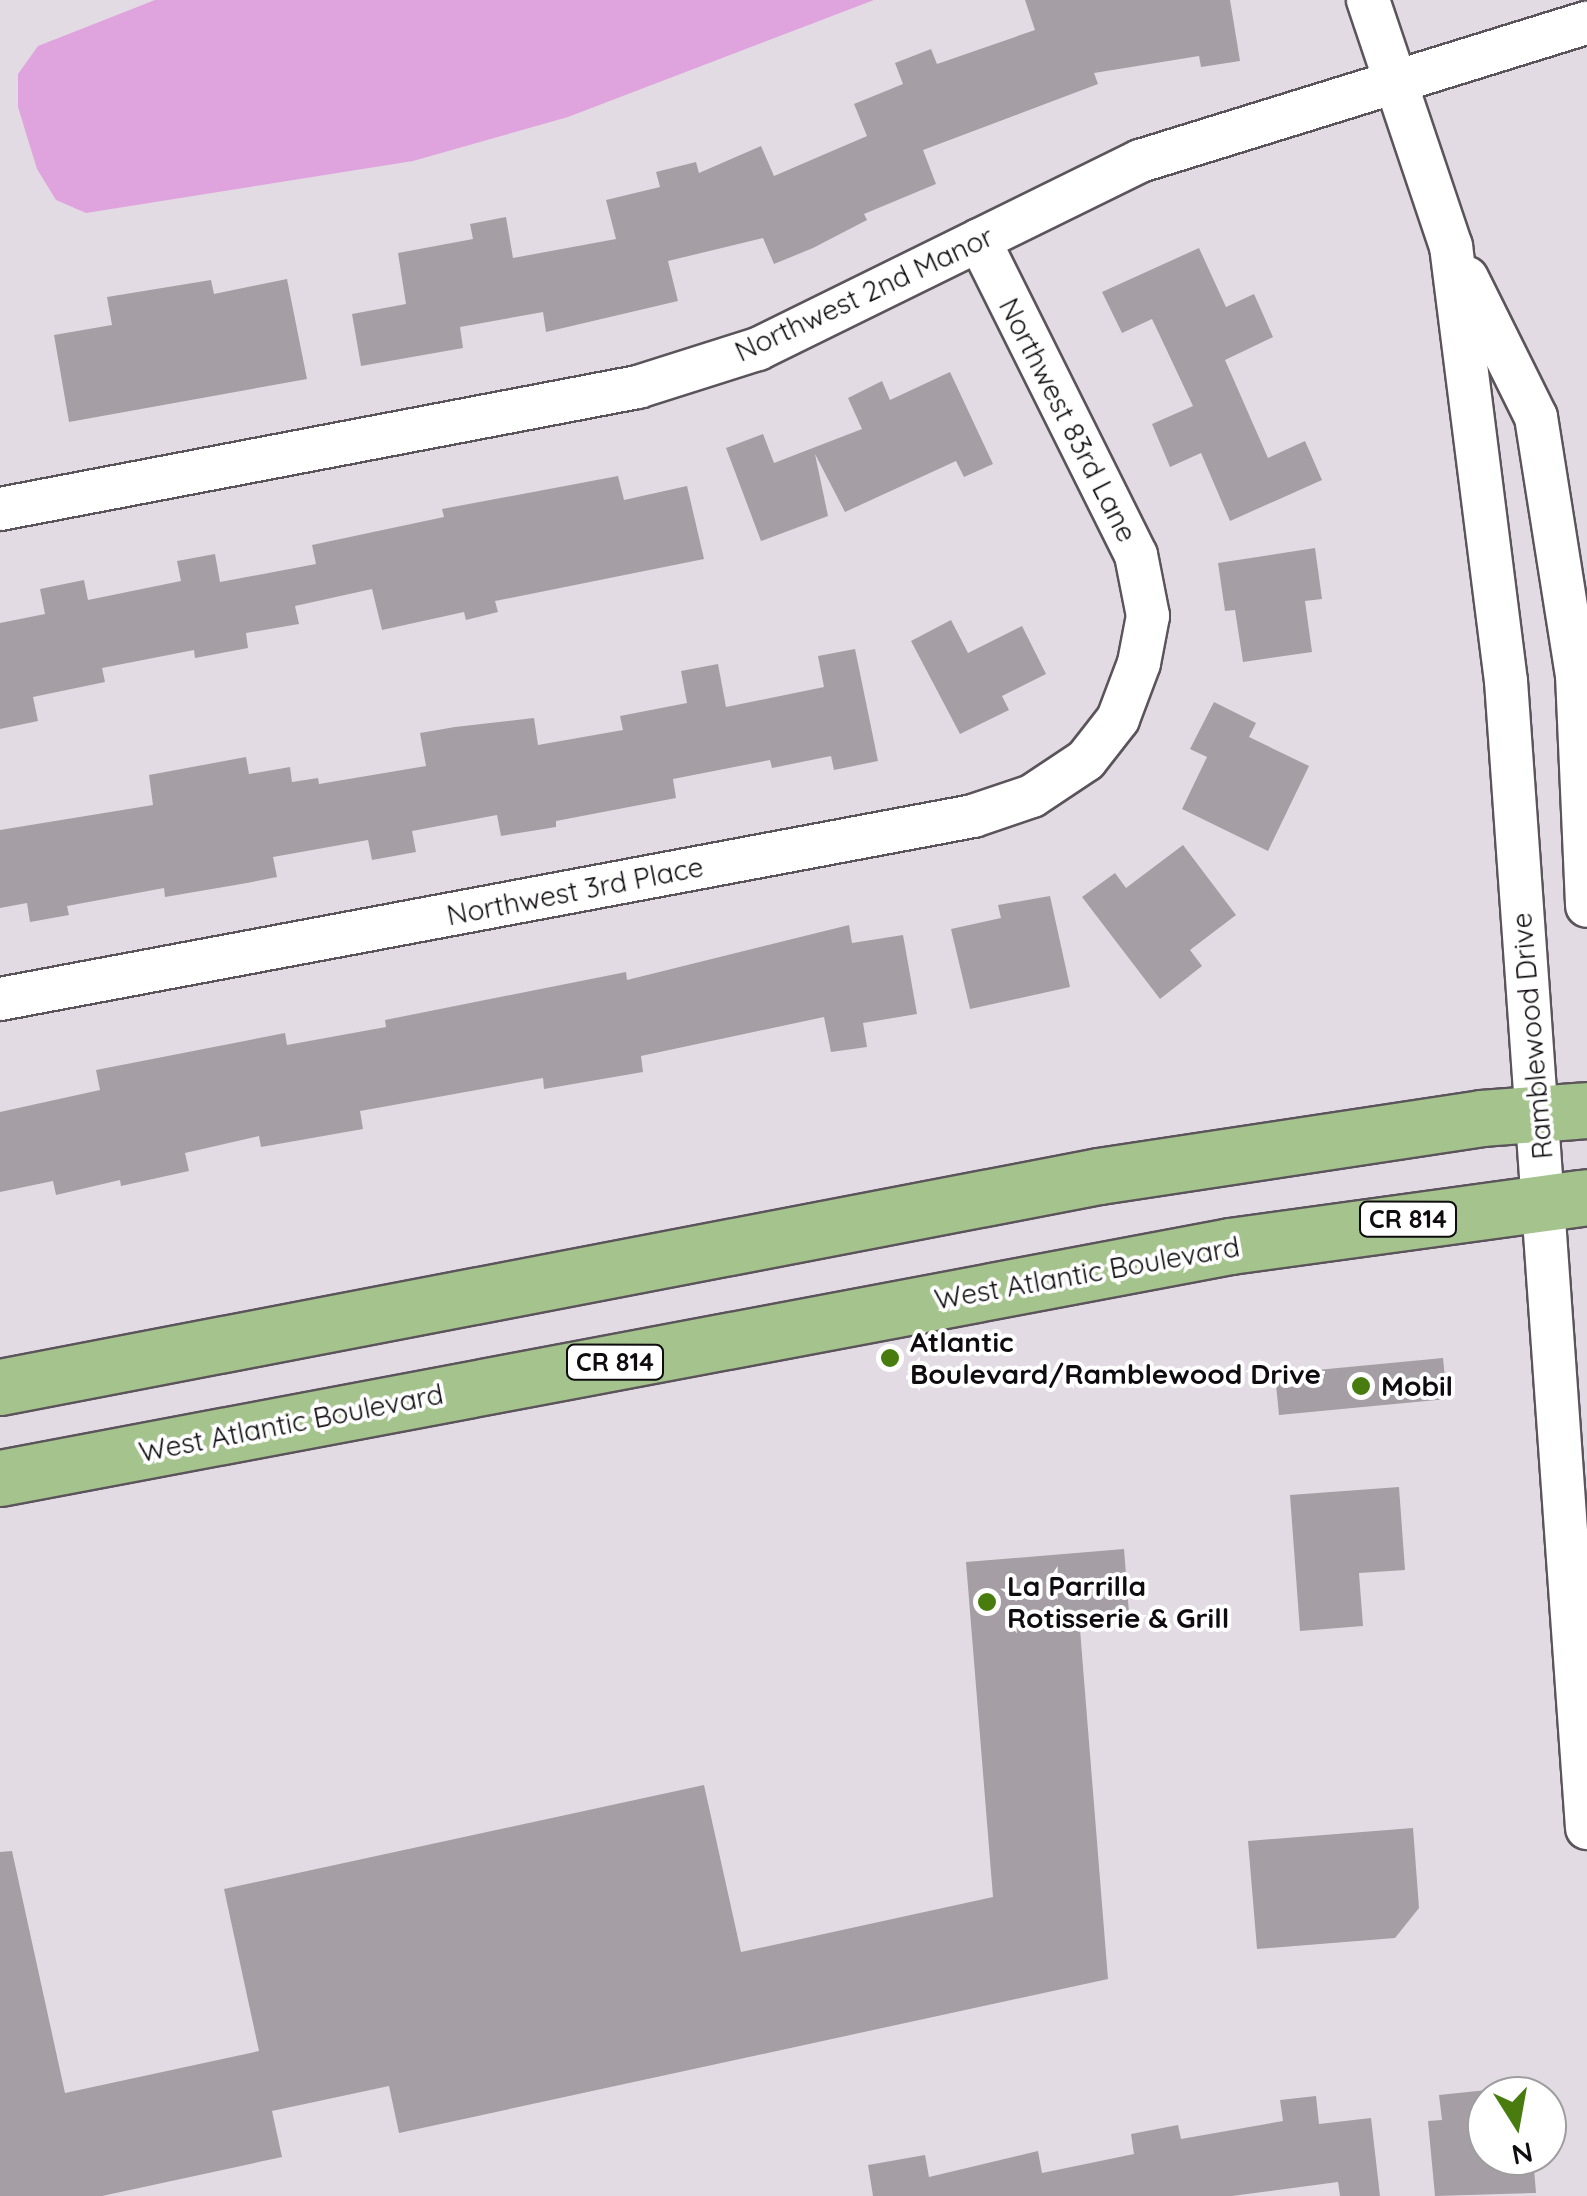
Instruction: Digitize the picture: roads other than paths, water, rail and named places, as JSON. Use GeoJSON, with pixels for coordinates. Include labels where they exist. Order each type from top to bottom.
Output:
{"type":"FeatureCollection","features":[{"type":"Feature","properties":{"kind":"main road"},"geometry":{"type":"LineString","coordinates":[[0,1388],[1099,1176],[1562,1112]]}},
{"type":"Feature","properties":{"kind":"main road","name":"West Atlantic Boulevard"},"geometry":{"type":"LineString","coordinates":[[0,1478],[1230,1246],[1567,1198]]}},
{"type":"Feature","properties":{"kind":"street","name":"Ramblewood Drive"},"geometry":{"type":"LineString","coordinates":[[1368,0],[1401,84],[1451,246],[1536,416],[1577,675],[1587,906]]}},
{"type":"Feature","properties":{"kind":"street","name":"Northwest 2nd Manor"},"geometry":{"type":"LineString","coordinates":[[0,509],[638,387],[758,350],[1140,161],[1401,84],[1587,23]]}},
{"type":"Feature","properties":{"kind":"street","name":"Northwest 83rd Lane"},"geometry":{"type":"LineString","coordinates":[[979,240],[1136,555],[1148,616],[1118,718]]}},
{"type":"Feature","properties":{"kind":"street","name":"Ramblewood Drive"},"geometry":{"type":"LineString","coordinates":[[1451,246],[1562,1112],[1587,1828]]}},
{"type":"Feature","properties":{"kind":"street","name":"Northwest 3rd Place"},"geometry":{"type":"LineString","coordinates":[[0,1000],[973,816],[1032,796],[1086,760],[1118,718]]}},
{"type":"Feature","properties":{"kind":"place","name":"Atlantic Boulevard/Ramblewood Drive"},"geometry":{"type":"Point","coordinates":[890,1358]}},
{"type":"Feature","properties":{"kind":"place","name":"Mobil"},"geometry":{"type":"Point","coordinates":[1361,1386]}},
{"type":"Feature","properties":{"kind":"place","name":"La Parrilla Rotisserie & Grill"},"geometry":{"type":"Point","coordinates":[987,1602]}}]}
